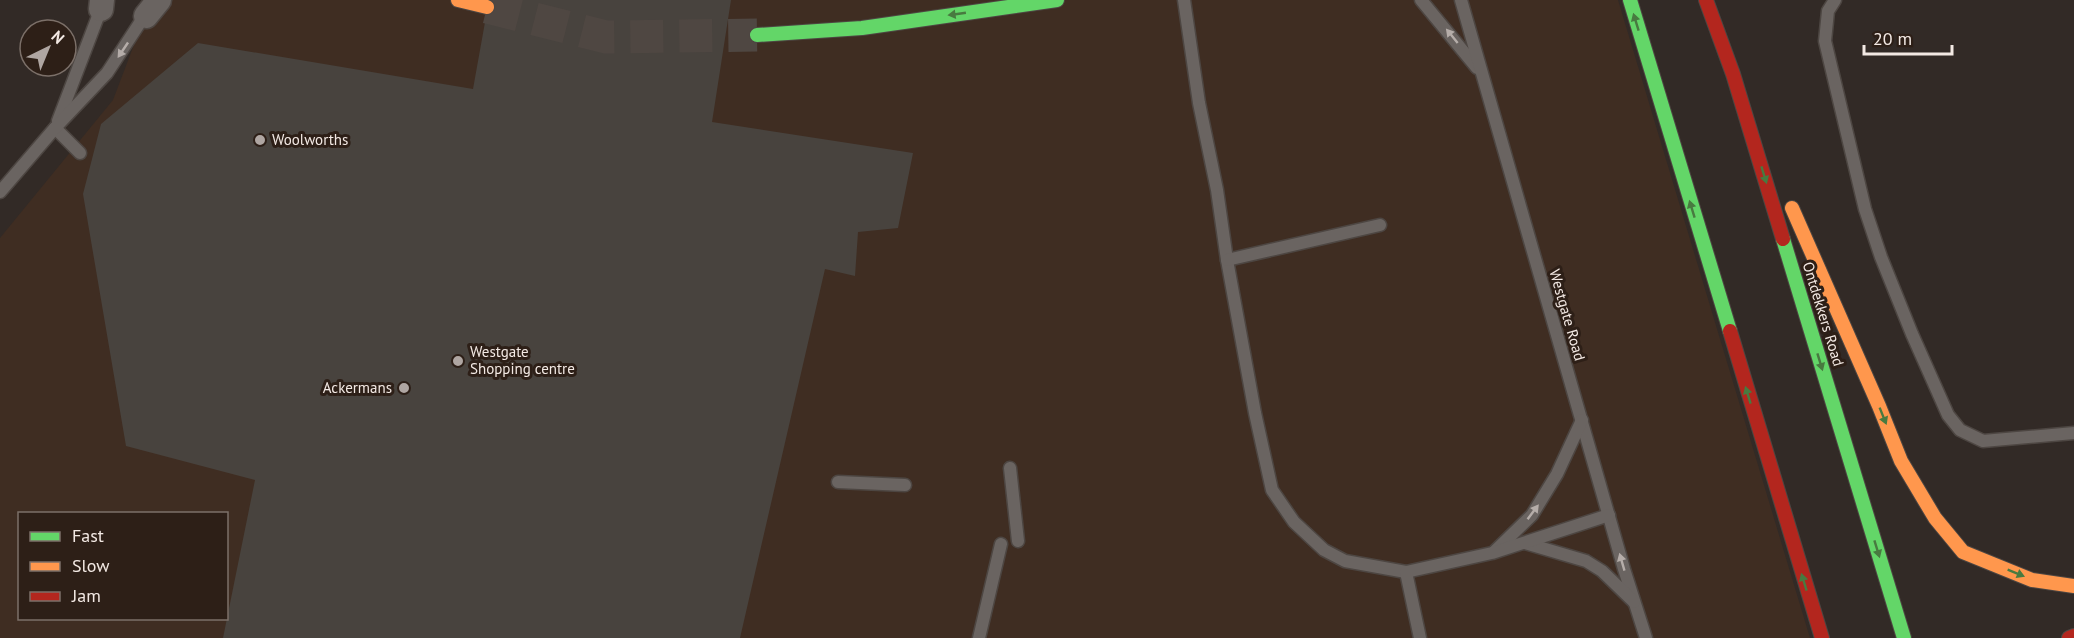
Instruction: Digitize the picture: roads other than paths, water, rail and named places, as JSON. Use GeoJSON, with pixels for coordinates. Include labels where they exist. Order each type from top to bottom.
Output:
{"type":"FeatureCollection","features":[{"type":"Feature","properties":{"kind":"main road"},"geometry":{"type":"LineString","coordinates":[[458,0],[488,7]]}},
{"type":"Feature","properties":{"kind":"main road"},"geometry":{"type":"LineString","coordinates":[[757,35],[862,28],[1057,0]]}},
{"type":"Feature","properties":{"kind":"main road"},"geometry":{"type":"LineString","coordinates":[[1630,0],[1822,638]]}},
{"type":"Feature","properties":{"kind":"main road","name":"Ontdekkers Road"},"geometry":{"type":"LineString","coordinates":[[1706,0],[1733,74],[1904,638]]}},
{"type":"Feature","properties":{"kind":"main road"},"geometry":{"type":"LineString","coordinates":[[1733,74],[1901,461],[1935,518],[1963,552],[2004,583]]}},
{"type":"Feature","properties":{"kind":"main road"},"geometry":{"type":"LineString","coordinates":[[1963,552],[2032,580],[2074,586]]}},
{"type":"Feature","properties":{"kind":"main road"},"geometry":{"type":"LineString","coordinates":[[2069,638],[2074,636]]}},
{"type":"Feature","properties":{"kind":"lane"},"geometry":{"type":"LineString","coordinates":[[1184,0],[1191,56],[1217,190],[1227,261],[1272,490],[1294,522],[1324,550],[1345,561],[1406,572],[1492,553],[1609,515]]}},
{"type":"Feature","properties":{"kind":"lane"},"geometry":{"type":"LineString","coordinates":[[1421,0],[1482,74]]}},
{"type":"Feature","properties":{"kind":"lane","name":"Westgate Road"},"geometry":{"type":"LineString","coordinates":[[1461,0],[1646,638]]}},
{"type":"Feature","properties":{"kind":"lane"},"geometry":{"type":"LineString","coordinates":[[1835,0],[1828,11],[1825,41],[1865,209],[1894,290],[1948,415],[1960,430],[1983,441],[2074,434]]}},
{"type":"Feature","properties":{"kind":"lane"},"geometry":{"type":"LineString","coordinates":[[56,128],[102,3]]}},
{"type":"Feature","properties":{"kind":"lane"},"geometry":{"type":"LineString","coordinates":[[0,192],[107,73],[153,5]]}},
{"type":"Feature","properties":{"kind":"lane"},"geometry":{"type":"LineString","coordinates":[[56,128],[80,153]]}},
{"type":"Feature","properties":{"kind":"lane"},"geometry":{"type":"LineString","coordinates":[[1227,261],[1380,225]]}},
{"type":"Feature","properties":{"kind":"lane"},"geometry":{"type":"LineString","coordinates":[[1492,553],[1532,515],[1557,474],[1582,420]]}},
{"type":"Feature","properties":{"kind":"lane"},"geometry":{"type":"LineString","coordinates":[[1010,468],[1018,541]]}},
{"type":"Feature","properties":{"kind":"lane"},"geometry":{"type":"LineString","coordinates":[[838,482],[906,484]]}},
{"type":"Feature","properties":{"kind":"lane"},"geometry":{"type":"LineString","coordinates":[[1525,543],[1586,561],[1602,571],[1635,603]]}},
{"type":"Feature","properties":{"kind":"lane"},"geometry":{"type":"LineString","coordinates":[[979,638],[1001,544]]}},
{"type":"Feature","properties":{"kind":"lane"},"geometry":{"type":"LineString","coordinates":[[1406,572],[1420,638]]}},
{"type":"Feature","properties":{"kind":"tunnel"},"geometry":{"type":"LineString","coordinates":[[487,7],[606,37],[757,35]]}},
{"type":"Feature","properties":{"kind":"place","name":"Woolworths"},"geometry":{"type":"Point","coordinates":[260,140]}},
{"type":"Feature","properties":{"kind":"place","name":"Westgate Shopping centre"},"geometry":{"type":"Point","coordinates":[458,361]}},
{"type":"Feature","properties":{"kind":"place","name":"Ackermans"},"geometry":{"type":"Point","coordinates":[404,388]}}]}
